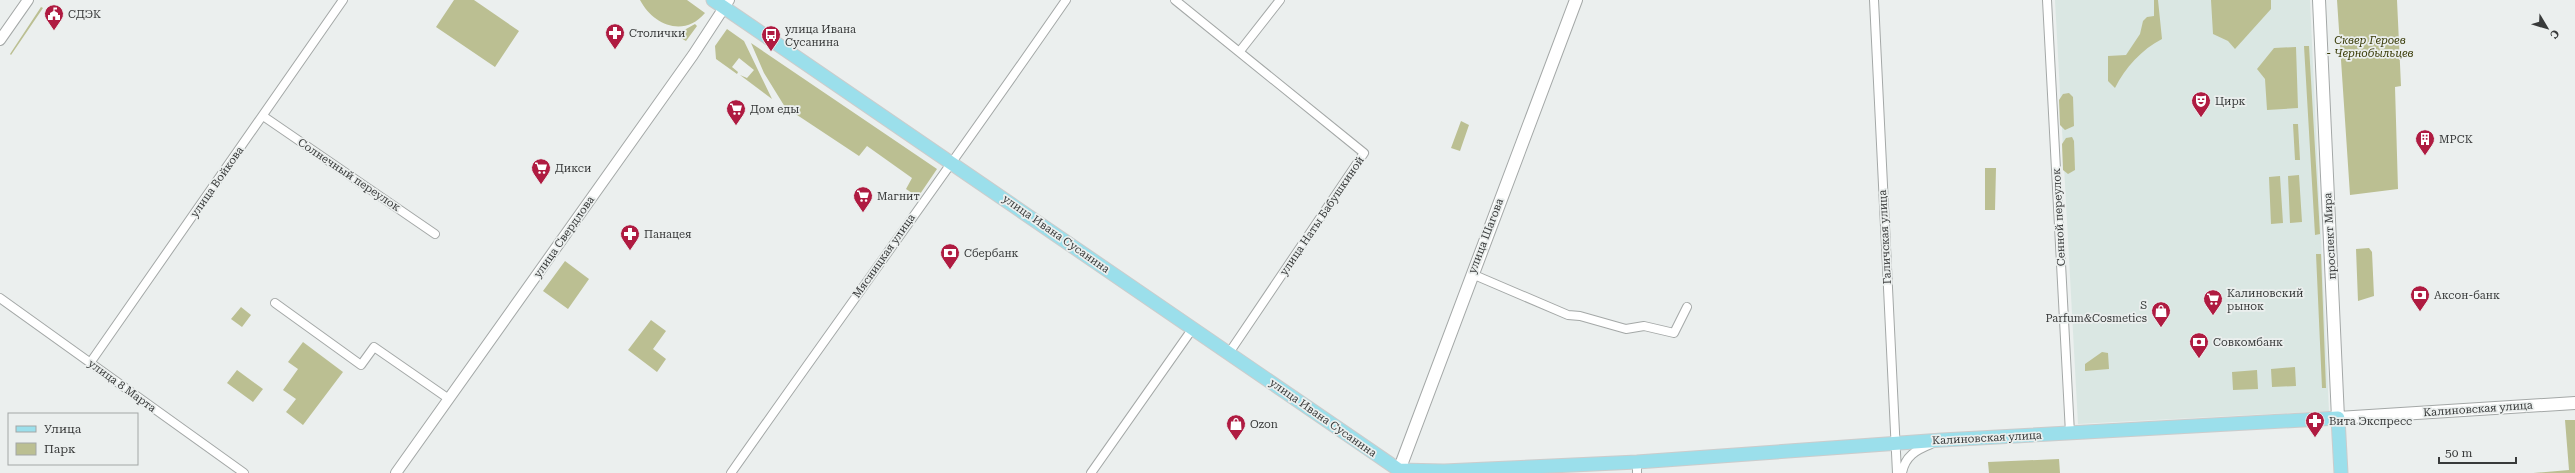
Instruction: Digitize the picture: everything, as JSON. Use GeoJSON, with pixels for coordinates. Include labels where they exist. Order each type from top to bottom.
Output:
{"type":"FeatureCollection","features":[{"type":"Feature","properties":{"kind":"main road","name":"улица Ивана Сусанина"},"geometry":{"type":"LineString","coordinates":[[713,0],[726,4],[1398,472]]}},
{"type":"Feature","properties":{"kind":"main road","name":"улица Шагова"},"geometry":{"type":"LineString","coordinates":[[1398,472],[1576,0]]}},
{"type":"Feature","properties":{"kind":"main road","name":"проспект Мира"},"geometry":{"type":"LineString","coordinates":[[2318,0],[2341,473]]}},
{"type":"Feature","properties":{"kind":"main road","name":"Калиновская улица"},"geometry":{"type":"LineString","coordinates":[[1398,472],[1637,467],[1942,440],[2575,403]]}},
{"type":"Feature","properties":{"kind":"street"},"geometry":{"type":"LineString","coordinates":[[0,40],[28,0]]}},
{"type":"Feature","properties":{"kind":"street","name":"улица Войкова"},"geometry":{"type":"LineString","coordinates":[[90,363],[343,0]]}},
{"type":"Feature","properties":{"kind":"street","name":"Мясницкая улица"},"geometry":{"type":"LineString","coordinates":[[731,473],[915,213],[953,163],[1066,0]]}},
{"type":"Feature","properties":{"kind":"street","name":"улица Наты Бабушкиной"},"geometry":{"type":"LineString","coordinates":[[1175,0],[1240,51],[1364,153],[1228,353]]}},
{"type":"Feature","properties":{"kind":"street"},"geometry":{"type":"LineString","coordinates":[[1240,51],[1280,0]]}},
{"type":"Feature","properties":{"kind":"street","name":"Галичская улица"},"geometry":{"type":"LineString","coordinates":[[1874,0],[1897,473]]}},
{"type":"Feature","properties":{"kind":"street","name":"Сенной переулок"},"geometry":{"type":"LineString","coordinates":[[2047,0],[2070,433]]}},
{"type":"Feature","properties":{"kind":"street","name":"улица Свердлова"},"geometry":{"type":"LineString","coordinates":[[396,473],[726,4]]}},
{"type":"Feature","properties":{"kind":"street","name":"Солнечный переулок"},"geometry":{"type":"LineString","coordinates":[[263,116],[435,234]]}},
{"type":"Feature","properties":{"kind":"street"},"geometry":{"type":"LineString","coordinates":[[1472,274],[1568,315],[1580,316],[1626,329],[1644,326],[1674,333],[1687,307]]}},
{"type":"Feature","properties":{"kind":"street","name":"улица 8 Марта"},"geometry":{"type":"LineString","coordinates":[[0,298],[244,473]]}},
{"type":"Feature","properties":{"kind":"street"},"geometry":{"type":"LineString","coordinates":[[275,303],[361,365],[374,347],[449,399]]}},
{"type":"Feature","properties":{"kind":"street"},"geometry":{"type":"LineString","coordinates":[[1091,473],[1193,328]]}},
{"type":"Feature","properties":{"kind":"street"},"geometry":{"type":"LineString","coordinates":[[1902,473],[1908,458],[1914,451],[1942,440]]}},
{"type":"Feature","properties":{"kind":"shaded area"},"geometry":{"type":"Polygon","coordinates":[[[2055,0],[2310,0],[2329,411],[2078,424],[2055,0]]]}},
{"type":"Feature","properties":{"kind":"green space"},"geometry":{"type":"Polygon","coordinates":[[[454,0],[474,0],[519,31],[495,67],[436,27],[454,0]]]}},
{"type":"Feature","properties":{"kind":"green space"},"geometry":{"type":"Polygon","coordinates":[[[640,0],[687,0],[705,13],[697,21],[688,25],[670,25],[661,22],[653,16],[640,0]]]}},
{"type":"Feature","properties":{"kind":"green space"},"geometry":{"type":"Polygon","coordinates":[[[2154,0],[2158,0],[2162,39],[2148,48],[2129,66],[2115,88],[2108,81],[2108,56],[2126,55],[2140,34],[2143,21],[2147,17],[2154,16],[2154,0]]]}},
{"type":"Feature","properties":{"kind":"green space"},"geometry":{"type":"Polygon","coordinates":[[[2211,0],[2271,0],[2271,9],[2235,49],[2228,41],[2213,34],[2211,0]]]}},
{"type":"Feature","properties":{"kind":"green space","name":"Сквер Героев - Чернобыльцев"},"geometry":{"type":"Polygon","coordinates":[[[2337,0],[2397,0],[2401,86],[2395,87],[2398,189],[2350,195],[2337,0]]]}},
{"type":"Feature","properties":{"kind":"green space"},"geometry":{"type":"Polygon","coordinates":[[[41,7],[43,8],[11,55],[10,54],[41,7]]]}},
{"type":"Feature","properties":{"kind":"green space"},"geometry":{"type":"Polygon","coordinates":[[[695,24],[697,26],[686,41],[679,37],[679,33],[695,24]]]}},
{"type":"Feature","properties":{"kind":"green space"},"geometry":{"type":"Polygon","coordinates":[[[727,29],[744,41],[772,99],[740,75],[747,78],[754,70],[739,58],[732,67],[738,72],[737,74],[716,59],[715,46],[727,29]]]}},
{"type":"Feature","properties":{"kind":"green space"},"geometry":{"type":"Polygon","coordinates":[[[751,43],[937,169],[918,197],[906,189],[912,178],[867,146],[859,156],[785,107],[764,73],[751,43]]]}},
{"type":"Feature","properties":{"kind":"green space"},"geometry":{"type":"Polygon","coordinates":[[[2304,46],[2309,46],[2320,234],[2315,235],[2304,46]]]}},
{"type":"Feature","properties":{"kind":"green space"},"geometry":{"type":"Polygon","coordinates":[[[2296,47],[2298,108],[2267,110],[2265,79],[2257,69],[2274,48],[2296,47]]]}},
{"type":"Feature","properties":{"kind":"green space"},"geometry":{"type":"Polygon","coordinates":[[[2069,93],[2073,97],[2074,126],[2065,130],[2060,125],[2059,100],[2063,94],[2069,93]]]}},
{"type":"Feature","properties":{"kind":"green space"},"geometry":{"type":"Polygon","coordinates":[[[1461,121],[1469,125],[1460,151],[1451,148],[1461,121]]]}},
{"type":"Feature","properties":{"kind":"green space"},"geometry":{"type":"Polygon","coordinates":[[[2293,124],[2298,124],[2300,160],[2295,160],[2293,124]]]}},
{"type":"Feature","properties":{"kind":"green space"},"geometry":{"type":"Polygon","coordinates":[[[2072,137],[2074,141],[2075,170],[2068,174],[2063,170],[2062,144],[2066,138],[2072,137]]]}},
{"type":"Feature","properties":{"kind":"green space"},"geometry":{"type":"Polygon","coordinates":[[[1985,168],[1996,168],[1995,210],[1985,210],[1985,168]]]}},
{"type":"Feature","properties":{"kind":"green space"},"geometry":{"type":"Polygon","coordinates":[[[2299,175],[2302,222],[2290,223],[2288,176],[2299,175]]]}},
{"type":"Feature","properties":{"kind":"green space"},"geometry":{"type":"Polygon","coordinates":[[[2280,176],[2283,223],[2271,224],[2269,177],[2280,176]]]}},
{"type":"Feature","properties":{"kind":"green space"},"geometry":{"type":"Polygon","coordinates":[[[2369,248],[2372,252],[2374,296],[2358,301],[2356,249],[2369,248]]]}},
{"type":"Feature","properties":{"kind":"green space"},"geometry":{"type":"Polygon","coordinates":[[[2316,254],[2321,254],[2326,388],[2322,388],[2316,254]]]}},
{"type":"Feature","properties":{"kind":"green space"},"geometry":{"type":"Polygon","coordinates":[[[565,261],[589,279],[568,309],[543,291],[565,261]]]}},
{"type":"Feature","properties":{"kind":"green space"},"geometry":{"type":"Polygon","coordinates":[[[241,307],[251,315],[242,327],[231,319],[241,307]]]}},
{"type":"Feature","properties":{"kind":"green space"},"geometry":{"type":"Polygon","coordinates":[[[651,320],[666,331],[653,349],[666,359],[657,372],[628,350],[651,320]]]}},
{"type":"Feature","properties":{"kind":"green space"},"geometry":{"type":"Polygon","coordinates":[[[303,342],[343,372],[303,425],[286,412],[296,399],[283,390],[298,369],[288,362],[303,342]]]}},
{"type":"Feature","properties":{"kind":"green space"},"geometry":{"type":"Polygon","coordinates":[[[2102,352],[2108,353],[2109,369],[2085,371],[2085,364],[2102,352]]]}},
{"type":"Feature","properties":{"kind":"green space"},"geometry":{"type":"Polygon","coordinates":[[[2295,367],[2296,386],[2272,387],[2271,369],[2295,367]]]}},
{"type":"Feature","properties":{"kind":"green space"},"geometry":{"type":"Polygon","coordinates":[[[237,370],[263,389],[253,402],[227,383],[237,370]]]}},
{"type":"Feature","properties":{"kind":"green space"},"geometry":{"type":"Polygon","coordinates":[[[2257,370],[2258,389],[2233,390],[2232,372],[2257,370]]]}},
{"type":"Feature","properties":{"kind":"green space"},"geometry":{"type":"Polygon","coordinates":[[[2565,420],[2575,420],[2575,473],[2533,473],[2569,470],[2565,420]]]}},
{"type":"Feature","properties":{"kind":"green space"},"geometry":{"type":"Polygon","coordinates":[[[2059,459],[2060,473],[1989,473],[1988,462],[2059,459]]]}},
{"type":"Feature","properties":{"kind":"place","name":"СДЭК"},"geometry":{"type":"Point","coordinates":[54,31]}},
{"type":"Feature","properties":{"kind":"place","name":"Столички"},"geometry":{"type":"Point","coordinates":[615,50]}},
{"type":"Feature","properties":{"kind":"place","name":"улица Ивана Сусанина"},"geometry":{"type":"Point","coordinates":[771,52]}},
{"type":"Feature","properties":{"kind":"place","name":"Цирк"},"geometry":{"type":"Point","coordinates":[2201,118]}},
{"type":"Feature","properties":{"kind":"place","name":"Дом еды"},"geometry":{"type":"Point","coordinates":[736,126]}},
{"type":"Feature","properties":{"kind":"place","name":"МРСК"},"geometry":{"type":"Point","coordinates":[2425,156]}},
{"type":"Feature","properties":{"kind":"place","name":"Дикси"},"geometry":{"type":"Point","coordinates":[541,185]}},
{"type":"Feature","properties":{"kind":"place","name":"Магнит"},"geometry":{"type":"Point","coordinates":[863,213]}},
{"type":"Feature","properties":{"kind":"place","name":"Панацея"},"geometry":{"type":"Point","coordinates":[630,251]}},
{"type":"Feature","properties":{"kind":"place","name":"Сбербанк"},"geometry":{"type":"Point","coordinates":[950,270]}},
{"type":"Feature","properties":{"kind":"place","name":"Аксон-банк"},"geometry":{"type":"Point","coordinates":[2420,312]}},
{"type":"Feature","properties":{"kind":"place","name":"Калиновский рынок"},"geometry":{"type":"Point","coordinates":[2213,316]}},
{"type":"Feature","properties":{"kind":"place","name":"S Parfum&Cosmetics"},"geometry":{"type":"Point","coordinates":[2161,328]}},
{"type":"Feature","properties":{"kind":"place","name":"Совкомбанк"},"geometry":{"type":"Point","coordinates":[2199,359]}},
{"type":"Feature","properties":{"kind":"place","name":"Вита Экспресс"},"geometry":{"type":"Point","coordinates":[2315,438]}},
{"type":"Feature","properties":{"kind":"place","name":"Ozon"},"geometry":{"type":"Point","coordinates":[1236,441]}}]}
